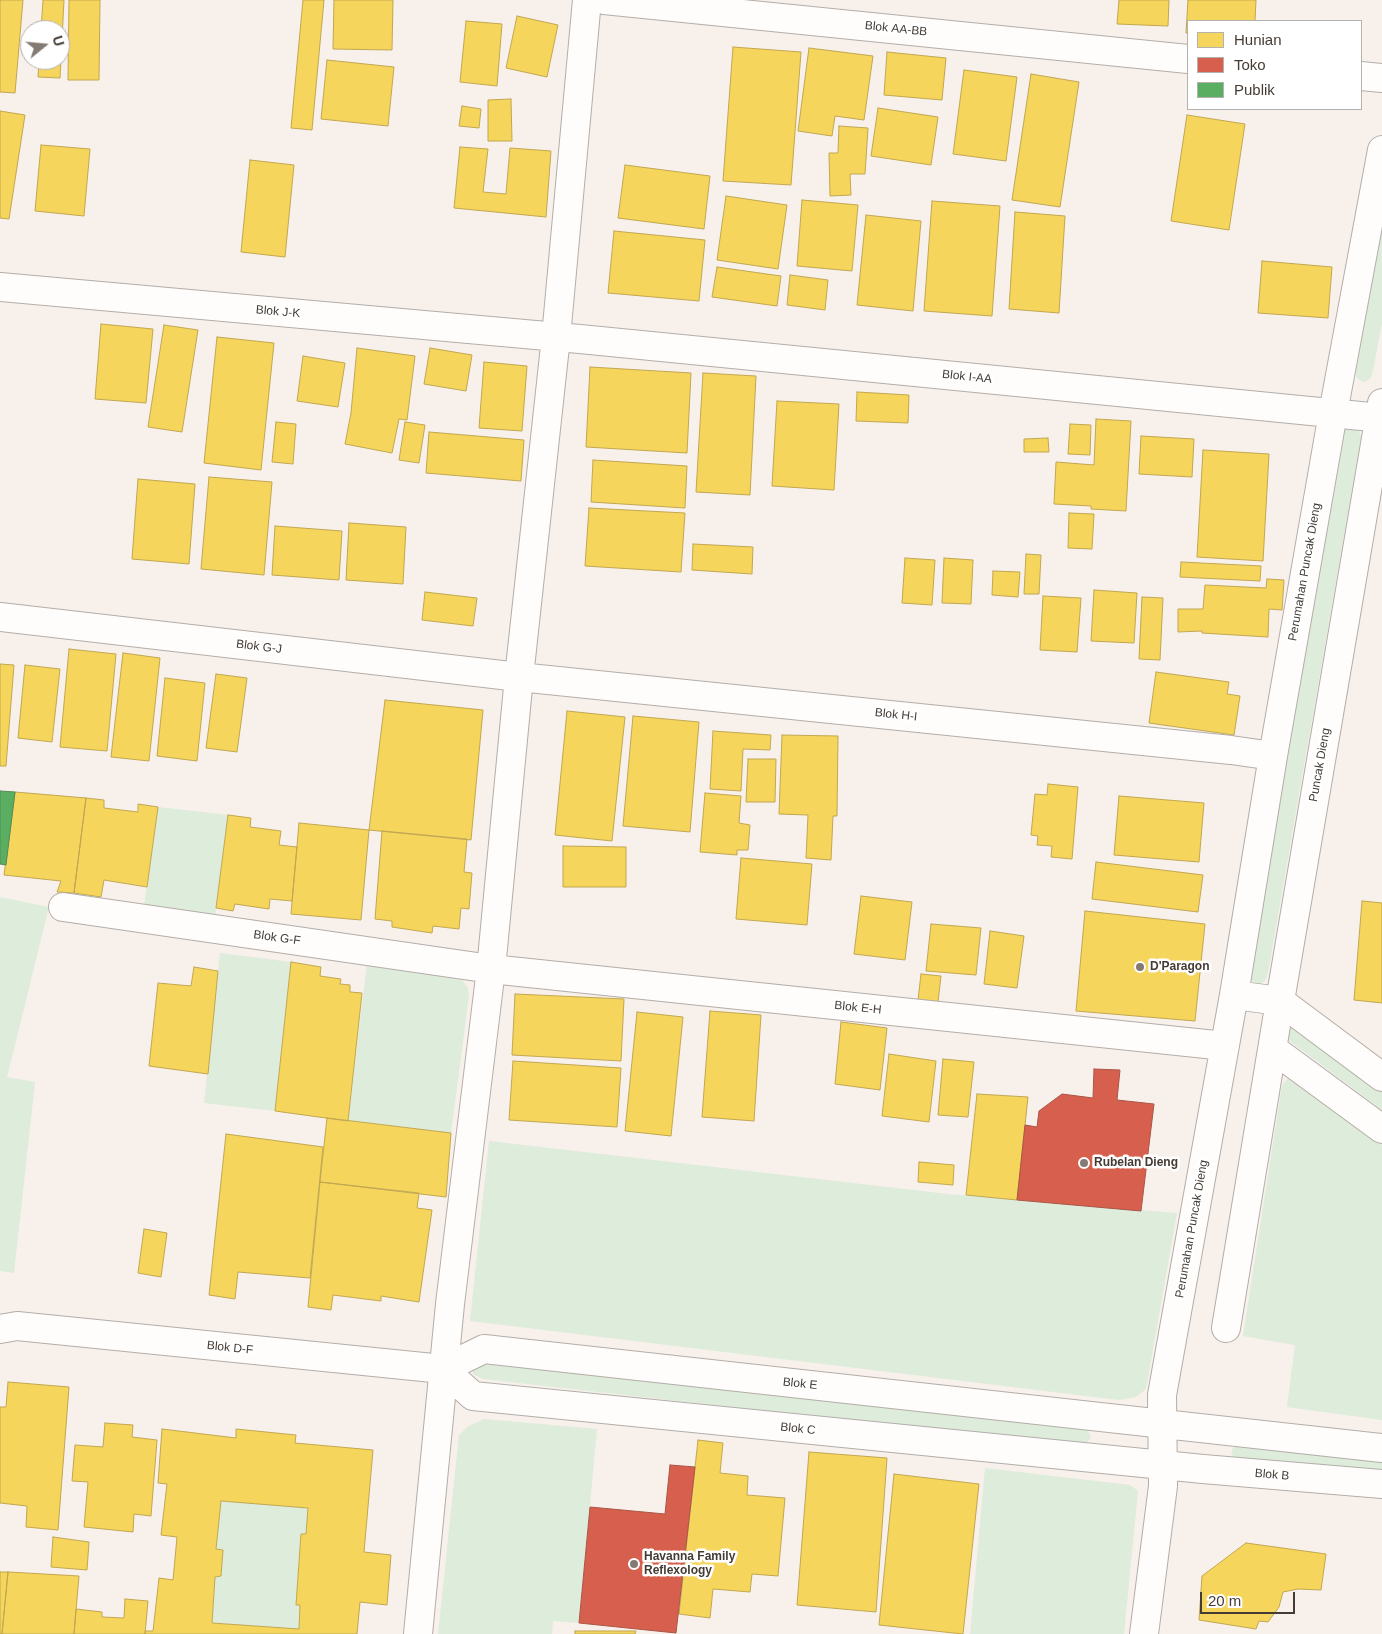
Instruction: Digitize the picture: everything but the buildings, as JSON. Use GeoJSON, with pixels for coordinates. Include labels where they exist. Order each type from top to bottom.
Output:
{"type":"FeatureCollection","features":[{"type":"Feature","properties":{"kind":"street"},"geometry":{"type":"LineString","coordinates":[[418,1634],[443,1369],[491,969],[519,677],[556,337],[587,0]]}},
{"type":"Feature","properties":{"kind":"street","name":"Blok AA-BB"},"geometry":{"type":"LineString","coordinates":[[604,0],[1187,59]]}},
{"type":"Feature","properties":{"kind":"street"},"geometry":{"type":"LineString","coordinates":[[1362,76],[1382,78]]}},
{"type":"Feature","properties":{"kind":"street","name":"Perumahan Puncak Dieng"},"geometry":{"type":"LineString","coordinates":[[1144,1634],[1163,1486],[1162,1395],[1234,994],[1273,756],[1333,413],[1382,150]]}},
{"type":"Feature","properties":{"kind":"street","name":"Blok J-K"},"geometry":{"type":"LineString","coordinates":[[0,287],[556,337]]}},
{"type":"Feature","properties":{"kind":"street","name":"Blok I-AA"},"geometry":{"type":"LineString","coordinates":[[556,337],[1333,413],[1381,413]]}},
{"type":"Feature","properties":{"kind":"street","name":"Puncak Dieng"},"geometry":{"type":"LineString","coordinates":[[1280,1001],[1381,413]]}},
{"type":"Feature","properties":{"kind":"street","name":"Blok G-J"},"geometry":{"type":"LineString","coordinates":[[0,617],[519,677]]}},
{"type":"Feature","properties":{"kind":"street","name":"Blok H-I"},"geometry":{"type":"LineString","coordinates":[[519,677],[1231,750],[1273,756]]}},
{"type":"Feature","properties":{"kind":"street","name":"Blok G-F"},"geometry":{"type":"LineString","coordinates":[[62,907],[491,969]]}},
{"type":"Feature","properties":{"kind":"street","name":"Blok E-H"},"geometry":{"type":"LineString","coordinates":[[491,969],[1224,1046]]}},
{"type":"Feature","properties":{"kind":"street"},"geometry":{"type":"LineString","coordinates":[[1234,994],[1280,1001],[1382,1077]]}},
{"type":"Feature","properties":{"kind":"street"},"geometry":{"type":"LineString","coordinates":[[1226,1328],[1280,1001]]}},
{"type":"Feature","properties":{"kind":"street"},"geometry":{"type":"LineString","coordinates":[[1273,1049],[1382,1129]]}},
{"type":"Feature","properties":{"kind":"street","name":"Blok D-F"},"geometry":{"type":"LineString","coordinates":[[6,1324],[443,1369]]}},
{"type":"Feature","properties":{"kind":"street","name":"Blok E"},"geometry":{"type":"LineString","coordinates":[[443,1369],[484,1349],[1382,1448]]}},
{"type":"Feature","properties":{"kind":"street","name":"Blok C"},"geometry":{"type":"LineString","coordinates":[[443,1369],[473,1396],[1162,1465]]}},
{"type":"Feature","properties":{"kind":"street","name":"Blok B"},"geometry":{"type":"LineString","coordinates":[[1162,1465],[1382,1484]]}},
{"type":"Feature","properties":{"kind":"green space"},"geometry":{"type":"Polygon","coordinates":[[[1382,226],[1382,323],[1373,371],[1370,379],[1364,382],[1356,376],[1356,368],[1382,226]]]}},
{"type":"Feature","properties":{"kind":"green space"},"geometry":{"type":"Polygon","coordinates":[[[1357,427],[1361,437],[1268,973],[1265,981],[1259,984],[1253,982],[1249,970],[1343,432],[1346,428],[1357,427]]]}},
{"type":"Feature","properties":{"kind":"green space"},"geometry":{"type":"Polygon","coordinates":[[[158,807],[228,815],[215,917],[144,905],[158,807]]]}},
{"type":"Feature","properties":{"kind":"green space"},"geometry":{"type":"Polygon","coordinates":[[[0,897],[49,907],[7,1077],[35,1082],[14,1273],[0,1271],[0,897]]]}},
{"type":"Feature","properties":{"kind":"green space"},"geometry":{"type":"Polygon","coordinates":[[[220,953],[291,962],[275,1111],[204,1103],[220,953]]]}},
{"type":"Feature","properties":{"kind":"green space"},"geometry":{"type":"Polygon","coordinates":[[[367,963],[456,976],[468,988],[469,996],[451,1133],[348,1121],[367,963]]]}},
{"type":"Feature","properties":{"kind":"green space"},"geometry":{"type":"Polygon","coordinates":[[[1284,1025],[1291,1025],[1382,1092],[1382,1110],[1283,1036],[1284,1025]]]}},
{"type":"Feature","properties":{"kind":"green space"},"geometry":{"type":"Polygon","coordinates":[[[1288,1078],[1295,1079],[1382,1145],[1382,1420],[1287,1407],[1295,1345],[1243,1336],[1282,1085],[1288,1078]]]}},
{"type":"Feature","properties":{"kind":"green space"},"geometry":{"type":"Polygon","coordinates":[[[489,1141],[948,1194],[1177,1213],[1146,1389],[1136,1397],[1119,1400],[470,1321],[489,1141]]]}},
{"type":"Feature","properties":{"kind":"green space"},"geometry":{"type":"Polygon","coordinates":[[[484,1362],[1087,1429],[1091,1437],[1086,1444],[1077,1446],[483,1379],[473,1374],[473,1370],[474,1365],[484,1362]]]}},
{"type":"Feature","properties":{"kind":"green space"},"geometry":{"type":"Polygon","coordinates":[[[484,1419],[597,1429],[579,1623],[553,1621],[552,1634],[438,1634],[459,1435],[467,1427],[484,1419]]]}},
{"type":"Feature","properties":{"kind":"green space"},"geometry":{"type":"Polygon","coordinates":[[[1237,1446],[1382,1461],[1382,1473],[1236,1459],[1231,1454],[1233,1448],[1237,1446]]]}},
{"type":"Feature","properties":{"kind":"green space"},"geometry":{"type":"Polygon","coordinates":[[[985,1468],[1130,1485],[1138,1491],[1124,1634],[970,1634],[985,1468]]]}},
{"type":"Feature","properties":{"kind":"green space"},"geometry":{"type":"Polygon","coordinates":[[[221,1501],[308,1508],[306,1534],[301,1534],[296,1604],[300,1605],[299,1629],[212,1623],[215,1577],[221,1576],[223,1550],[216,1549],[221,1501]]]}},
{"type":"Feature","properties":{"kind":"place","name":"D'Paragon"},"geometry":{"type":"Point","coordinates":[1140,967]}},
{"type":"Feature","properties":{"kind":"place","name":"Rubelan Dieng"},"geometry":{"type":"Point","coordinates":[1084,1163]}},
{"type":"Feature","properties":{"kind":"place","name":"Havanna Family Reflexology"},"geometry":{"type":"Point","coordinates":[634,1564]}}]}
